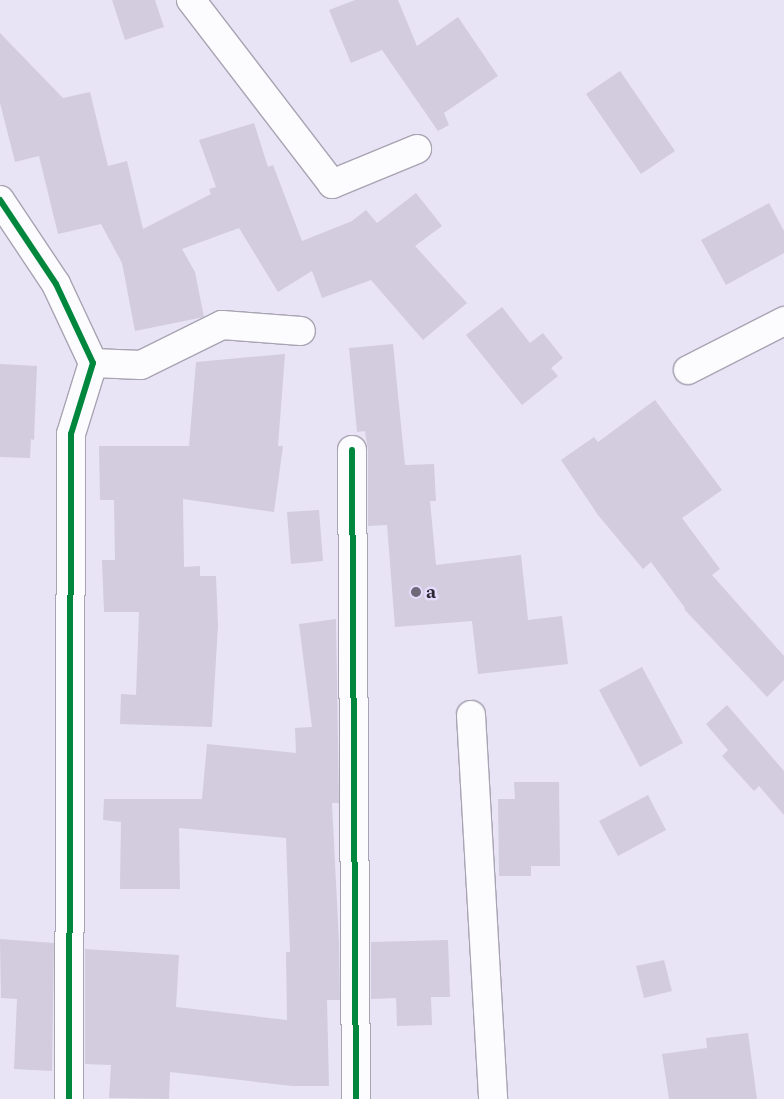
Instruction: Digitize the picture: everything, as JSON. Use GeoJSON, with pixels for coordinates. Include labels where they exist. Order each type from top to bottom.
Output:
{"type":"FeatureCollection","features":[{"type":"Feature","properties":{"kind":"street"},"geometry":{"type":"LineString","coordinates":[[191,0],[332,184],[416,149]]}},
{"type":"Feature","properties":{"kind":"street"},"geometry":{"type":"LineString","coordinates":[[0,200],[56,284],[93,363],[71,434],[69,1099]]}},
{"type":"Feature","properties":{"kind":"street"},"geometry":{"type":"LineString","coordinates":[[688,370],[784,322]]}},
{"type":"Feature","properties":{"kind":"street"},"geometry":{"type":"LineString","coordinates":[[93,363],[141,365],[222,325],[301,330]]}},
{"type":"Feature","properties":{"kind":"street"},"geometry":{"type":"LineString","coordinates":[[352,450],[356,1099]]}},
{"type":"Feature","properties":{"kind":"street"},"geometry":{"type":"LineString","coordinates":[[471,715],[493,1099]]}},
{"type":"Feature","properties":{"kind":"building"},"geometry":{"type":"Polygon","coordinates":[[[112,0],[155,0],[164,27],[125,40],[112,0]]]}},
{"type":"Feature","properties":{"kind":"building"},"geometry":{"type":"Polygon","coordinates":[[[355,0],[398,0],[417,46],[458,17],[498,76],[444,113],[449,125],[438,131],[382,50],[351,63],[329,10],[355,0]]]}},
{"type":"Feature","properties":{"kind":"building"},"geometry":{"type":"Polygon","coordinates":[[[0,33],[63,98],[90,92],[108,166],[127,161],[143,229],[211,194],[209,189],[216,187],[199,140],[254,123],[268,167],[273,165],[302,241],[352,221],[366,210],[377,223],[416,193],[442,226],[415,246],[467,303],[423,340],[371,280],[322,298],[312,271],[278,292],[239,228],[182,249],[195,272],[204,317],[135,331],[122,263],[101,224],[58,234],[39,156],[15,162],[0,103],[0,33]]]}},
{"type":"Feature","properties":{"kind":"building"},"geometry":{"type":"Polygon","coordinates":[[[620,71],[675,151],[641,174],[586,94],[620,71]]]}},
{"type":"Feature","properties":{"kind":"building"},"geometry":{"type":"Polygon","coordinates":[[[769,203],[784,231],[784,253],[726,285],[701,240],[769,203]]]}},
{"type":"Feature","properties":{"kind":"building"},"geometry":{"type":"Polygon","coordinates":[[[502,307],[530,343],[543,333],[563,358],[551,368],[558,376],[522,405],[466,335],[502,307]]]}},
{"type":"Feature","properties":{"kind":"building"},"geometry":{"type":"Polygon","coordinates":[[[393,344],[405,465],[434,464],[436,501],[430,501],[436,565],[521,555],[528,620],[562,616],[568,664],[478,674],[472,621],[395,627],[387,525],[368,526],[368,450],[365,431],[357,432],[349,348],[393,344]]]}},
{"type":"Feature","properties":{"kind":"building"},"geometry":{"type":"Polygon","coordinates":[[[285,354],[278,446],[283,446],[274,512],[183,499],[184,567],[200,566],[200,576],[216,576],[218,625],[212,727],[120,724],[121,694],[136,695],[139,612],[104,612],[102,560],[115,560],[114,500],[100,500],[99,446],[189,446],[196,362],[285,354]]]}},
{"type":"Feature","properties":{"kind":"building"},"geometry":{"type":"Polygon","coordinates":[[[0,364],[37,366],[34,440],[31,439],[30,458],[0,457],[0,364]]]}},
{"type":"Feature","properties":{"kind":"building"},"geometry":{"type":"Polygon","coordinates":[[[655,400],[722,490],[682,518],[720,569],[712,575],[784,656],[784,680],[767,697],[684,609],[651,562],[643,569],[598,515],[561,460],[594,437],[598,442],[655,400]]]}},
{"type":"Feature","properties":{"kind":"building"},"geometry":{"type":"Polygon","coordinates":[[[319,510],[323,561],[291,564],[287,512],[319,510]]]}},
{"type":"Feature","properties":{"kind":"building"},"geometry":{"type":"Polygon","coordinates":[[[336,619],[339,803],[332,803],[340,1000],[327,1000],[329,1086],[292,1086],[170,1072],[169,1099],[109,1098],[111,1065],[85,1064],[85,949],[179,955],[176,1007],[287,1020],[286,952],[290,952],[286,838],[179,828],[180,889],[120,889],[121,822],[103,820],[104,799],[202,799],[207,744],[296,753],[295,728],[312,727],[299,624],[336,619]]]}},
{"type":"Feature","properties":{"kind":"building"},"geometry":{"type":"Polygon","coordinates":[[[642,667],[683,743],[640,767],[599,690],[642,667]]]}},
{"type":"Feature","properties":{"kind":"building"},"geometry":{"type":"Polygon","coordinates":[[[727,705],[784,771],[784,815],[759,786],[754,791],[722,756],[728,750],[706,724],[727,705]]]}},
{"type":"Feature","properties":{"kind":"building"},"geometry":{"type":"Polygon","coordinates":[[[514,782],[559,782],[560,866],[531,866],[531,876],[499,876],[498,799],[515,799],[514,782]]]}},
{"type":"Feature","properties":{"kind":"building"},"geometry":{"type":"Polygon","coordinates":[[[648,795],[666,830],[618,856],[599,821],[648,795]]]}},
{"type":"Feature","properties":{"kind":"building"},"geometry":{"type":"Polygon","coordinates":[[[0,939],[54,943],[52,1071],[14,1069],[17,999],[1,998],[0,939]]]}},
{"type":"Feature","properties":{"kind":"building"},"geometry":{"type":"Polygon","coordinates":[[[448,940],[450,997],[431,997],[432,1025],[397,1026],[396,998],[371,999],[371,942],[448,940]]]}},
{"type":"Feature","properties":{"kind":"building"},"geometry":{"type":"Polygon","coordinates":[[[664,960],[672,991],[644,998],[636,966],[664,960]]]}},
{"type":"Feature","properties":{"kind":"building"},"geometry":{"type":"Polygon","coordinates":[[[748,1033],[757,1099],[669,1099],[662,1054],[707,1048],[706,1038],[748,1033]]]}},
{"type":"Feature","properties":{"kind":"cycle path"},"geometry":{"type":"LineString","coordinates":[[0,200],[56,284],[93,363],[71,434],[69,1099]]}},
{"type":"Feature","properties":{"kind":"cycle path"},"geometry":{"type":"LineString","coordinates":[[352,450],[356,1099]]}},
{"type":"Feature","properties":{"kind":"place","name":"a"},"geometry":{"type":"Point","coordinates":[416,592]}}]}
